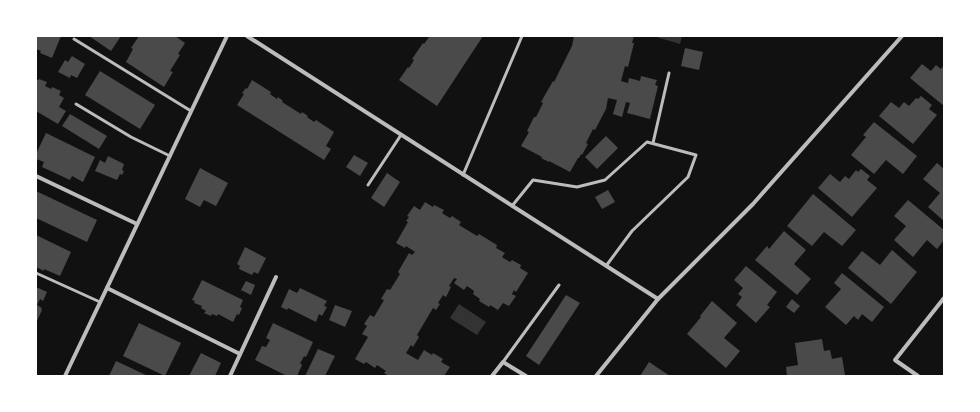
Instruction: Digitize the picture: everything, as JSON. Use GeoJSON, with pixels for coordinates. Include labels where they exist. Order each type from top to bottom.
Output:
{"type":"FeatureCollection","features":[{"type":"Feature","properties":{"kind":"street"},"geometry":{"type":"LineString","coordinates":[[65,376],[227,36]]}},
{"type":"Feature","properties":{"kind":"street"},"geometry":{"type":"LineString","coordinates":[[247,36],[658,299]]}},
{"type":"Feature","properties":{"kind":"street"},"geometry":{"type":"LineString","coordinates":[[596,376],[658,299],[753,204],[902,36]]}},
{"type":"Feature","properties":{"kind":"street"},"geometry":{"type":"LineString","coordinates":[[36,176],[137,224]]}},
{"type":"Feature","properties":{"kind":"street"},"geometry":{"type":"LineString","coordinates":[[230,376],[276,277]]}},
{"type":"Feature","properties":{"kind":"street"},"geometry":{"type":"LineString","coordinates":[[107,288],[240,354]]}},
{"type":"Feature","properties":{"kind":"street"},"geometry":{"type":"LineString","coordinates":[[918,376],[895,360],[944,298]]}},
{"type":"Feature","properties":{"kind":"street"},"geometry":{"type":"LineString","coordinates":[[492,376],[503,362],[526,376]]}},
{"type":"Feature","properties":{"kind":"lane"},"geometry":{"type":"LineString","coordinates":[[463,175],[522,36]]}},
{"type":"Feature","properties":{"kind":"lane"},"geometry":{"type":"LineString","coordinates":[[74,39],[191,111]]}},
{"type":"Feature","properties":{"kind":"lane"},"geometry":{"type":"LineString","coordinates":[[653,143],[669,73]]}},
{"type":"Feature","properties":{"kind":"lane"},"geometry":{"type":"LineString","coordinates":[[76,104],[131,137],[170,156]]}},
{"type":"Feature","properties":{"kind":"lane"},"geometry":{"type":"LineString","coordinates":[[368,185],[401,135]]}},
{"type":"Feature","properties":{"kind":"lane"},"geometry":{"type":"LineString","coordinates":[[512,206],[533,180],[577,188],[605,180],[647,142],[696,155],[688,177],[632,231],[606,266]]}},
{"type":"Feature","properties":{"kind":"lane"},"geometry":{"type":"LineString","coordinates":[[36,273],[100,302]]}},
{"type":"Feature","properties":{"kind":"lane"},"geometry":{"type":"LineString","coordinates":[[503,362],[559,285]]}},
{"type":"Feature","properties":{"kind":"shaded area"},"geometry":{"type":"Polygon","coordinates":[[[653,36],[682,36],[680,44],[653,36]]]}},
{"type":"Feature","properties":{"kind":"shaded area"},"geometry":{"type":"Polygon","coordinates":[[[459,304],[486,322],[477,335],[450,318],[459,304]]]}},
{"type":"Feature","properties":{"kind":"building"},"geometry":{"type":"Polygon","coordinates":[[[37,36],[61,36],[52,58],[40,53],[41,51],[36,49],[37,36]]]}},
{"type":"Feature","properties":{"kind":"building"},"geometry":{"type":"Polygon","coordinates":[[[89,36],[121,36],[111,51],[89,36]]]}},
{"type":"Feature","properties":{"kind":"building"},"geometry":{"type":"Polygon","coordinates":[[[139,36],[175,36],[185,43],[178,54],[180,55],[170,71],[173,72],[164,87],[126,62],[133,49],[131,48],[139,36]]]}},
{"type":"Feature","properties":{"kind":"building"},"geometry":{"type":"Polygon","coordinates":[[[427,36],[483,36],[437,106],[399,80],[408,67],[409,68],[414,60],[412,59],[423,43],[424,44],[429,37],[427,36]]]}},
{"type":"Feature","properties":{"kind":"building"},"geometry":{"type":"Polygon","coordinates":[[[574,36],[634,36],[632,43],[634,43],[628,67],[625,66],[621,81],[628,83],[629,78],[640,81],[641,76],[657,80],[655,85],[658,86],[650,119],[627,113],[630,103],[626,102],[622,117],[613,114],[617,100],[608,98],[606,109],[595,130],[593,129],[586,143],[588,144],[582,155],[581,154],[578,158],[570,172],[541,158],[542,157],[521,146],[529,132],[527,131],[534,117],[536,117],[543,103],[541,102],[553,81],[554,82],[572,46],[574,36]]]}},
{"type":"Feature","properties":{"kind":"building"},"geometry":{"type":"Polygon","coordinates":[[[685,48],[703,52],[699,70],[681,66],[685,48]]]}},
{"type":"Feature","properties":{"kind":"building"},"geometry":{"type":"Polygon","coordinates":[[[72,56],[85,64],[77,78],[71,75],[70,78],[58,72],[65,60],[68,62],[72,56]]]}},
{"type":"Feature","properties":{"kind":"building"},"geometry":{"type":"Polygon","coordinates":[[[922,64],[931,71],[936,65],[941,69],[944,65],[944,106],[910,78],[922,64]]]}},
{"type":"Feature","properties":{"kind":"building"},"geometry":{"type":"Polygon","coordinates":[[[100,71],[155,105],[140,129],[85,95],[100,71]]]}},
{"type":"Feature","properties":{"kind":"building"},"geometry":{"type":"Polygon","coordinates":[[[39,79],[47,82],[45,86],[61,91],[59,95],[64,98],[59,107],[66,111],[58,124],[36,111],[36,80],[39,79]]]}},
{"type":"Feature","properties":{"kind":"building"},"geometry":{"type":"Polygon","coordinates":[[[252,80],[271,92],[270,94],[277,99],[278,97],[283,101],[282,102],[301,114],[302,112],[314,122],[316,120],[334,132],[326,146],[331,149],[324,160],[237,105],[244,94],[242,93],[246,88],[247,89],[252,80]]]}},
{"type":"Feature","properties":{"kind":"building"},"geometry":{"type":"Polygon","coordinates":[[[921,96],[932,105],[929,109],[937,115],[913,144],[879,116],[891,102],[899,108],[904,102],[909,106],[916,98],[918,99],[921,96]]]}},
{"type":"Feature","properties":{"kind":"building"},"geometry":{"type":"Polygon","coordinates":[[[70,114],[107,136],[99,149],[62,126],[70,114]]]}},
{"type":"Feature","properties":{"kind":"building"},"geometry":{"type":"Polygon","coordinates":[[[874,122],[917,156],[903,174],[886,160],[874,174],[851,155],[866,137],[863,135],[874,122]]]}},
{"type":"Feature","properties":{"kind":"building"},"geometry":{"type":"Polygon","coordinates":[[[46,133],[95,157],[83,182],[72,176],[70,180],[42,167],[44,162],[36,159],[36,154],[46,133]]]}},
{"type":"Feature","properties":{"kind":"building"},"geometry":{"type":"Polygon","coordinates":[[[606,136],[618,148],[597,169],[585,157],[606,136]]]}},
{"type":"Feature","properties":{"kind":"building"},"geometry":{"type":"Polygon","coordinates":[[[354,155],[368,163],[360,176],[346,167],[354,155]]]}},
{"type":"Feature","properties":{"kind":"building"},"geometry":{"type":"Polygon","coordinates":[[[108,156],[124,164],[122,170],[124,171],[122,175],[120,174],[117,180],[95,171],[100,160],[105,163],[108,156]]]}},
{"type":"Feature","properties":{"kind":"building"},"geometry":{"type":"Polygon","coordinates":[[[937,163],[944,169],[944,221],[928,207],[940,193],[923,179],[937,163]]]}},
{"type":"Feature","properties":{"kind":"building"},"geometry":{"type":"Polygon","coordinates":[[[200,168],[228,183],[216,206],[204,200],[200,207],[185,199],[200,168]]]}},
{"type":"Feature","properties":{"kind":"building"},"geometry":{"type":"Polygon","coordinates":[[[861,169],[870,176],[867,180],[877,188],[852,217],[818,188],[830,174],[840,182],[845,176],[849,179],[856,170],[858,172],[861,169]]]}},
{"type":"Feature","properties":{"kind":"building"},"geometry":{"type":"Polygon","coordinates":[[[387,173],[400,182],[384,207],[371,198],[387,173]]]}},
{"type":"Feature","properties":{"kind":"building"},"geometry":{"type":"Polygon","coordinates":[[[608,190],[615,202],[602,209],[595,197],[608,190]]]}},
{"type":"Feature","properties":{"kind":"building"},"geometry":{"type":"Polygon","coordinates":[[[36,191],[97,220],[87,242],[36,218],[36,191]]]}},
{"type":"Feature","properties":{"kind":"building"},"geometry":{"type":"Polygon","coordinates":[[[813,194],[856,230],[842,246],[824,232],[812,246],[787,226],[813,194]]]}},
{"type":"Feature","properties":{"kind":"building"},"geometry":{"type":"Polygon","coordinates":[[[908,200],[944,230],[944,240],[937,249],[927,240],[913,257],[894,240],[906,226],[894,216],[908,200]]]}},
{"type":"Feature","properties":{"kind":"building"},"geometry":{"type":"Polygon","coordinates":[[[425,202],[433,207],[434,205],[444,210],[442,213],[450,218],[452,216],[461,222],[459,225],[477,236],[479,234],[497,245],[496,248],[505,253],[502,257],[510,262],[512,260],[521,265],[520,268],[528,273],[516,292],[514,290],[512,294],[516,296],[509,306],[503,303],[498,310],[479,301],[480,299],[473,294],[474,291],[467,286],[464,290],[454,283],[457,279],[454,278],[449,286],[451,287],[446,297],[443,295],[436,310],[433,308],[417,335],[419,337],[413,347],[411,345],[406,353],[418,360],[424,350],[443,359],[441,362],[450,367],[444,376],[389,376],[384,373],[386,371],[377,365],[375,368],[366,362],[364,364],[355,359],[368,337],[362,334],[367,326],[364,324],[370,315],[374,317],[384,300],[381,299],[387,289],[390,290],[400,274],[398,272],[409,253],[412,255],[415,252],[406,246],[405,248],[396,243],[408,222],[406,221],[409,217],[407,216],[414,206],[420,210],[425,202]]]}},
{"type":"Feature","properties":{"kind":"building"},"geometry":{"type":"Polygon","coordinates":[[[784,231],[806,250],[794,264],[811,279],[797,295],[755,260],[767,246],[769,249],[784,231]]]}},
{"type":"Feature","properties":{"kind":"building"},"geometry":{"type":"Polygon","coordinates":[[[36,235],[71,252],[60,276],[36,267],[36,235]]]}},
{"type":"Feature","properties":{"kind":"building"},"geometry":{"type":"Polygon","coordinates":[[[245,247],[266,258],[258,274],[254,272],[252,275],[239,269],[240,266],[237,264],[245,247]]]}},
{"type":"Feature","properties":{"kind":"building"},"geometry":{"type":"Polygon","coordinates":[[[892,250],[917,272],[891,304],[848,268],[862,251],[880,265],[892,250]]]}},
{"type":"Feature","properties":{"kind":"building"},"geometry":{"type":"Polygon","coordinates":[[[746,266],[777,292],[767,305],[770,307],[756,323],[736,305],[742,297],[738,294],[743,288],[734,280],[746,266]]]}},
{"type":"Feature","properties":{"kind":"building"},"geometry":{"type":"Polygon","coordinates":[[[842,273],[884,307],[872,322],[862,314],[858,320],[854,316],[846,325],[825,307],[841,289],[834,283],[842,273]]]}},
{"type":"Feature","properties":{"kind":"building"},"geometry":{"type":"Polygon","coordinates":[[[202,280],[243,300],[239,315],[237,314],[233,322],[218,314],[217,316],[212,314],[211,316],[204,313],[206,311],[201,308],[202,306],[194,303],[195,301],[192,300],[202,280]]]}},
{"type":"Feature","properties":{"kind":"building"},"geometry":{"type":"Polygon","coordinates":[[[246,281],[255,285],[251,295],[241,290],[246,281]]]}},
{"type":"Feature","properties":{"kind":"building"},"geometry":{"type":"Polygon","coordinates":[[[36,287],[47,292],[43,301],[40,299],[37,305],[42,308],[42,310],[36,323],[36,287]]]}},
{"type":"Feature","properties":{"kind":"building"},"geometry":{"type":"Polygon","coordinates":[[[300,288],[327,301],[324,306],[327,307],[322,316],[319,314],[316,322],[288,308],[287,310],[281,307],[289,289],[297,293],[300,288]]]}},
{"type":"Feature","properties":{"kind":"building"},"geometry":{"type":"Polygon","coordinates":[[[566,295],[580,303],[539,365],[526,356],[566,295]]]}},
{"type":"Feature","properties":{"kind":"building"},"geometry":{"type":"Polygon","coordinates":[[[792,299],[800,306],[794,313],[786,307],[792,299]]]}},
{"type":"Feature","properties":{"kind":"building"},"geometry":{"type":"Polygon","coordinates":[[[712,301],[737,323],[724,338],[740,351],[726,368],[687,334],[712,301]]]}},
{"type":"Feature","properties":{"kind":"building"},"geometry":{"type":"Polygon","coordinates":[[[335,305],[352,311],[345,327],[329,320],[335,305]]]}},
{"type":"Feature","properties":{"kind":"building"},"geometry":{"type":"Polygon","coordinates":[[[139,323],[181,343],[165,376],[123,356],[139,323]]]}},
{"type":"Feature","properties":{"kind":"building"},"geometry":{"type":"Polygon","coordinates":[[[273,323],[313,342],[306,357],[304,356],[300,363],[302,365],[297,376],[287,376],[255,360],[262,346],[266,347],[270,340],[266,338],[273,323]]]}},
{"type":"Feature","properties":{"kind":"building"},"geometry":{"type":"Polygon","coordinates":[[[822,339],[824,351],[830,350],[832,359],[842,357],[845,375],[787,376],[786,367],[798,365],[795,343],[822,339]]]}},
{"type":"Feature","properties":{"kind":"building"},"geometry":{"type":"Polygon","coordinates":[[[318,349],[335,356],[325,376],[305,376],[318,349]]]}},
{"type":"Feature","properties":{"kind":"building"},"geometry":{"type":"Polygon","coordinates":[[[201,353],[221,363],[215,376],[189,376],[201,353]]]}},
{"type":"Feature","properties":{"kind":"building"},"geometry":{"type":"Polygon","coordinates":[[[116,361],[148,376],[109,376],[116,361]]]}},
{"type":"Feature","properties":{"kind":"building"},"geometry":{"type":"Polygon","coordinates":[[[649,362],[670,376],[640,376],[649,362]]]}}]}
